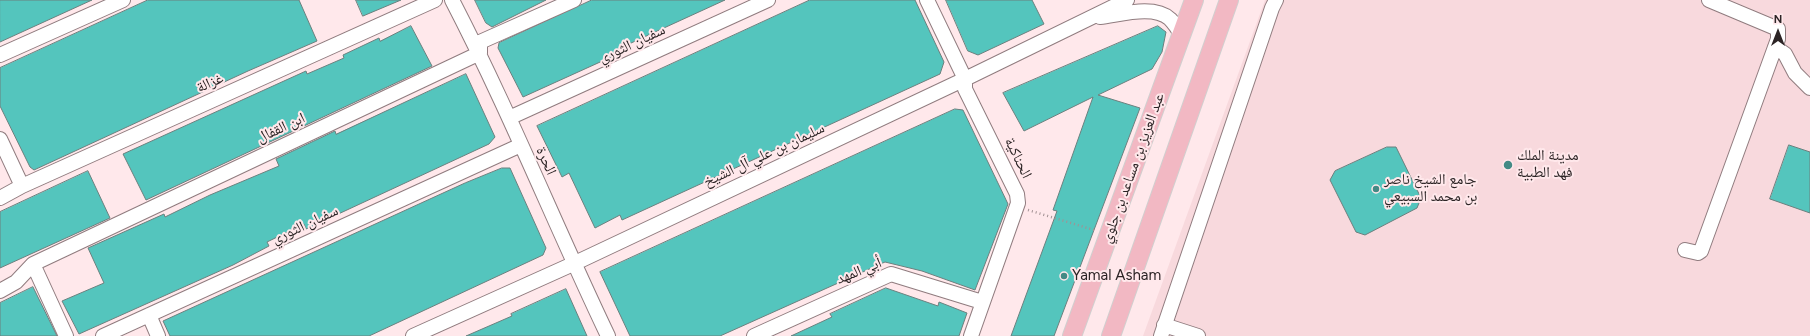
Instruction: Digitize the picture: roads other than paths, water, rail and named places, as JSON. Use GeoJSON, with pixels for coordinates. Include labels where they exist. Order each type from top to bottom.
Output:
{"type":"FeatureCollection","features":[{"type":"Feature","properties":{"kind":"main road","name":"عبد العزيز بن مساعد بن جلوي"},"geometry":{"type":"LineString","coordinates":[[1072,336],[1194,0]]}},
{"type":"Feature","properties":{"kind":"main road"},"geometry":{"type":"LineString","coordinates":[[1111,336],[1230,0]]}},
{"type":"Feature","properties":{"kind":"street"},"geometry":{"type":"LineString","coordinates":[[0,55],[123,0]]}},
{"type":"Feature","properties":{"kind":"street","name":"غزالة"},"geometry":{"type":"LineString","coordinates":[[0,198],[22,186],[435,0]]}},
{"type":"Feature","properties":{"kind":"street","name":"الحرة"},"geometry":{"type":"LineString","coordinates":[[452,0],[480,53],[573,264],[608,336]]}},
{"type":"Feature","properties":{"kind":"street"},"geometry":{"type":"LineString","coordinates":[[480,53],[480,42],[574,0]]}},
{"type":"Feature","properties":{"kind":"street","name":"سفيان الثوري"},"geometry":{"type":"LineString","coordinates":[[509,118],[768,0]]}},
{"type":"Feature","properties":{"kind":"street","name":"الحناكية"},"geometry":{"type":"LineString","coordinates":[[927,0],[965,79],[965,89],[1017,194],[1018,207],[982,302]]}},
{"type":"Feature","properties":{"kind":"street","name":"سليمان بن علي آل الشيخ"},"geometry":{"type":"LineString","coordinates":[[413,336],[573,264],[965,79],[1126,0]]}},
{"type":"Feature","properties":{"kind":"street"},"geometry":{"type":"LineString","coordinates":[[1198,336],[1163,331],[1272,8],[1276,0]]}},
{"type":"Feature","properties":{"kind":"street"},"geometry":{"type":"LineString","coordinates":[[1685,250],[1698,253],[1701,251],[1778,39],[1778,29],[1708,0]]}},
{"type":"Feature","properties":{"kind":"street"},"geometry":{"type":"LineString","coordinates":[[1089,19],[1147,10],[1169,18],[1181,34]]}},
{"type":"Feature","properties":{"kind":"street"},"geometry":{"type":"LineString","coordinates":[[1775,46],[1785,54],[1795,73],[1810,88]]}},
{"type":"Feature","properties":{"kind":"street","name":"ابن القفال"},"geometry":{"type":"LineString","coordinates":[[0,291],[16,282],[33,264],[480,53]]}},
{"type":"Feature","properties":{"kind":"street"},"geometry":{"type":"LineString","coordinates":[[0,138],[22,186]]}},
{"type":"Feature","properties":{"kind":"street","name":"سفيان الثوري"},"geometry":{"type":"LineString","coordinates":[[104,336],[521,145]]}},
{"type":"Feature","properties":{"kind":"street"},"geometry":{"type":"LineString","coordinates":[[33,264],[66,336]]}},
{"type":"Feature","properties":{"kind":"street","name":"أبي المهد"},"geometry":{"type":"LineString","coordinates":[[754,336],[890,274],[982,302]]}},
{"type":"Feature","properties":{"kind":"street"},"geometry":{"type":"LineString","coordinates":[[971,336],[982,302]]}},
{"type":"Feature","properties":{"kind":"street"},"geometry":{"type":"LineString","coordinates":[[149,315],[158,336]]}},
{"type":"Feature","properties":{"kind":"place","name":"مدينة الملك فهد الطبية"},"geometry":{"type":"Point","coordinates":[1508,165]}},
{"type":"Feature","properties":{"kind":"place","name":"جامع الشيخ ناصر بن محمد السبيعي"},"geometry":{"type":"Point","coordinates":[1376,189]}},
{"type":"Feature","properties":{"kind":"place","name":"Yamal Asham"},"geometry":{"type":"Point","coordinates":[1064,276]}}]}
